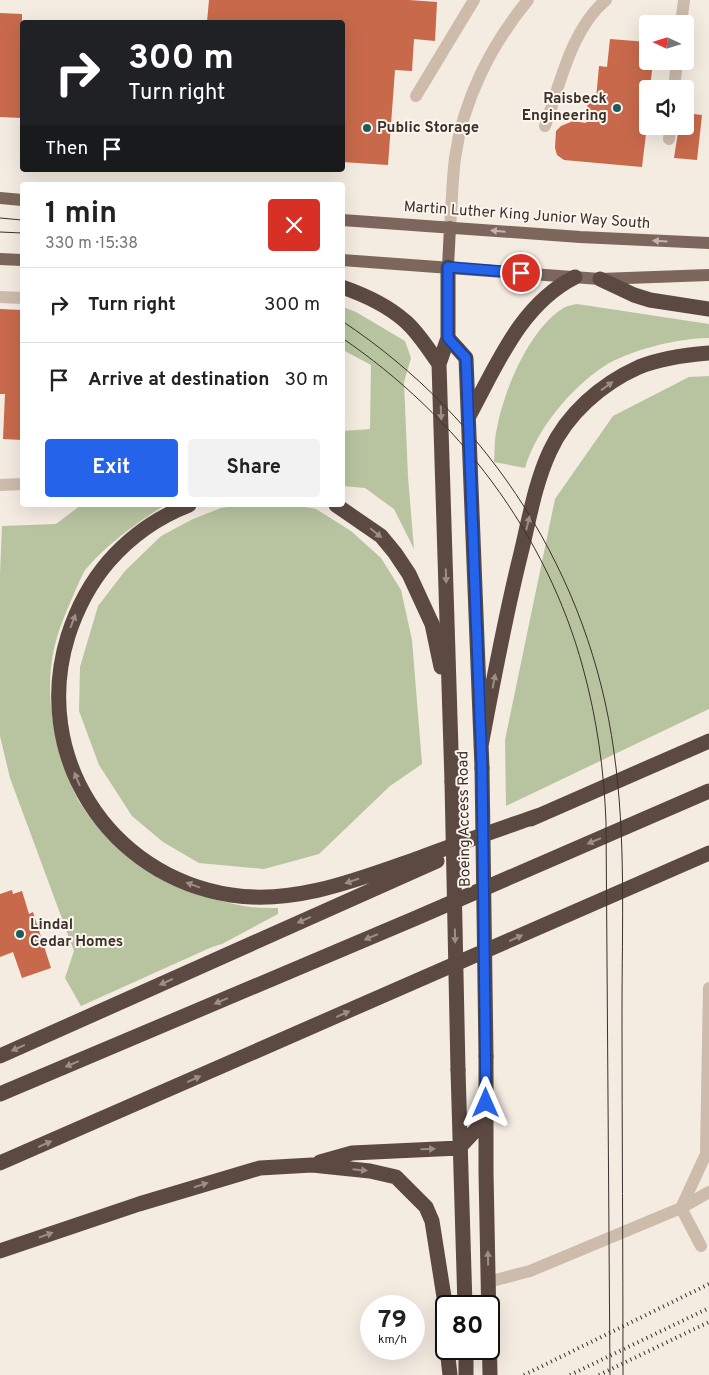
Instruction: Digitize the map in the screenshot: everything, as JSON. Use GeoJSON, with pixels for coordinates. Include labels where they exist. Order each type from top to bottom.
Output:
{"type":"FeatureCollection","features":[{"type":"Feature","properties":{"kind":"highway","name":"Boeing Access Road"},"geometry":{"type":"LineString","coordinates":[[448,267],[448,338],[439,364],[452,782],[459,1148],[465,1295]]}},
{"type":"Feature","properties":{"kind":"highway"},"geometry":{"type":"LineString","coordinates":[[468,418],[517,329],[533,308],[550,292],[575,277]]}},
{"type":"Feature","properties":{"kind":"highway"},"geometry":{"type":"LineString","coordinates":[[600,279],[634,295],[650,300],[709,309]]}},
{"type":"Feature","properties":{"kind":"highway"},"geometry":{"type":"LineString","coordinates":[[345,288],[360,293],[386,307],[406,322],[439,364]]}},
{"type":"Feature","properties":{"kind":"highway","name":"Boeing Access Road"},"geometry":{"type":"LineString","coordinates":[[448,338],[466,358],[482,768],[488,1295]]}},
{"type":"Feature","properties":{"kind":"highway"},"geometry":{"type":"LineString","coordinates":[[481,746],[514,579],[540,476],[549,452],[560,432],[572,416],[592,398],[615,380],[639,367],[685,355],[709,353]]}},
{"type":"Feature","properties":{"kind":"highway"},"geometry":{"type":"LineString","coordinates":[[185,507],[151,524],[135,535],[100,572],[74,618],[65,647],[59,680],[61,732],[79,785],[96,814],[117,838],[142,861],[164,874],[196,887],[231,896],[262,897],[296,894],[345,884],[540,815]]}},
{"type":"Feature","properties":{"kind":"highway"},"geometry":{"type":"LineString","coordinates":[[339,507],[380,536],[395,553],[417,591],[432,624],[444,683],[450,728]]}},
{"type":"Feature","properties":{"kind":"highway"},"geometry":{"type":"LineString","coordinates":[[0,1056],[709,741]]}},
{"type":"Feature","properties":{"kind":"highway"},"geometry":{"type":"LineString","coordinates":[[0,1094],[416,918],[709,791]]}},
{"type":"Feature","properties":{"kind":"highway"},"geometry":{"type":"LineString","coordinates":[[0,1163],[709,853]]}},
{"type":"Feature","properties":{"kind":"highway"},"geometry":{"type":"LineString","coordinates":[[312,1165],[352,1153],[459,1148],[486,1118]]}},
{"type":"Feature","properties":{"kind":"highway"},"geometry":{"type":"LineString","coordinates":[[0,1251],[226,1177],[260,1168],[312,1165],[370,1171],[396,1178],[426,1207],[432,1221],[444,1295]]}},
{"type":"Feature","properties":{"kind":"highway"},"geometry":{"type":"LineString","coordinates":[[466,1360],[466,1375]]}},
{"type":"Feature","properties":{"kind":"highway","name":"Boeing Access Road"},"geometry":{"type":"LineString","coordinates":[[490,1360],[490,1375]]}},
{"type":"Feature","properties":{"kind":"main road"},"geometry":{"type":"LineString","coordinates":[[0,198],[20,200]]}},
{"type":"Feature","properties":{"kind":"main road","name":"Martin Luther King Junior Way South"},"geometry":{"type":"LineString","coordinates":[[345,220],[580,238],[709,243]]}},
{"type":"Feature","properties":{"kind":"main road","name":"Boeing Access Road"},"geometry":{"type":"LineString","coordinates":[[448,267],[450,227]]}},
{"type":"Feature","properties":{"kind":"main road"},"geometry":{"type":"LineString","coordinates":[[0,259],[20,260]]}},
{"type":"Feature","properties":{"kind":"main road"},"geometry":{"type":"LineString","coordinates":[[345,260],[600,279],[709,275]]}},
{"type":"Feature","properties":{"kind":"street"},"geometry":{"type":"LineString","coordinates":[[416,96],[474,0]]}},
{"type":"Feature","properties":{"kind":"street"},"geometry":{"type":"LineString","coordinates":[[450,227],[455,158],[463,120],[486,63],[505,29],[528,0]]}},
{"type":"Feature","properties":{"kind":"street"},"geometry":{"type":"LineString","coordinates":[[682,15],[684,0]]}},
{"type":"Feature","properties":{"kind":"street"},"geometry":{"type":"LineString","coordinates":[[546,126],[577,35],[597,2]]}},
{"type":"Feature","properties":{"kind":"street"},"geometry":{"type":"LineString","coordinates":[[0,297],[20,298]]}},
{"type":"Feature","properties":{"kind":"street"},"geometry":{"type":"LineString","coordinates":[[0,485],[20,484]]}},
{"type":"Feature","properties":{"kind":"street"},"geometry":{"type":"LineString","coordinates":[[681,1208],[706,1154],[709,988]]}},
{"type":"Feature","properties":{"kind":"street"},"geometry":{"type":"LineString","coordinates":[[488,1282],[530,1271],[681,1208],[709,1192]]}},
{"type":"Feature","properties":{"kind":"street"},"geometry":{"type":"LineString","coordinates":[[681,1208],[701,1246]]}},
{"type":"Feature","properties":{"kind":"green space"},"geometry":{"type":"Polygon","coordinates":[[[577,304],[709,324],[709,338],[683,340],[654,346],[626,355],[603,367],[578,387],[556,412],[537,439],[525,468],[494,462],[495,436],[500,413],[505,396],[520,362],[539,331],[550,319],[564,308],[577,304]]]}},
{"type":"Feature","properties":{"kind":"green space"},"geometry":{"type":"Polygon","coordinates":[[[345,308],[356,312],[405,341],[411,358],[404,382],[408,477],[414,549],[394,509],[365,488],[345,486],[345,431],[370,429],[371,365],[345,351],[345,308]]]}},
{"type":"Feature","properties":{"kind":"green space"},"geometry":{"type":"Polygon","coordinates":[[[709,376],[709,709],[506,806],[505,740],[555,499],[613,416],[689,377],[709,376]]]}},
{"type":"Feature","properties":{"kind":"green space"},"geometry":{"type":"Polygon","coordinates":[[[78,507],[162,507],[113,542],[86,569],[69,604],[58,633],[52,661],[50,685],[51,710],[58,746],[68,777],[82,806],[114,844],[152,873],[173,884],[220,901],[257,908],[278,908],[278,914],[222,944],[81,1006],[65,978],[74,951],[10,778],[0,736],[0,574],[2,526],[56,524],[78,507]]]}},
{"type":"Feature","properties":{"kind":"green space"},"geometry":{"type":"Polygon","coordinates":[[[306,507],[316,509],[351,531],[381,558],[401,590],[412,640],[422,764],[390,786],[319,854],[264,869],[199,863],[163,842],[132,816],[99,765],[79,711],[80,667],[98,606],[125,571],[161,536],[193,519],[221,508],[306,507]]]}},
{"type":"Feature","properties":{"kind":"building"},"geometry":{"type":"Polygon","coordinates":[[[209,0],[409,0],[437,2],[435,41],[414,39],[412,71],[395,70],[388,165],[345,162],[345,20],[207,20],[209,0]]]}},
{"type":"Feature","properties":{"kind":"building"},"geometry":{"type":"Polygon","coordinates":[[[0,13],[22,14],[22,20],[20,20],[20,118],[0,117],[0,13]]]}},
{"type":"Feature","properties":{"kind":"building","name":"Raisbeck Engineering"},"geometry":{"type":"Polygon","coordinates":[[[610,39],[639,41],[639,70],[652,70],[651,80],[639,80],[639,135],[646,135],[642,167],[564,160],[557,155],[555,148],[556,131],[561,126],[573,121],[586,123],[588,98],[596,99],[599,66],[607,67],[610,39]]]}},
{"type":"Feature","properties":{"kind":"building"},"geometry":{"type":"Polygon","coordinates":[[[694,114],[702,115],[697,160],[674,158],[678,135],[694,135],[694,114]]]}},
{"type":"Feature","properties":{"kind":"building"},"geometry":{"type":"Polygon","coordinates":[[[0,309],[20,310],[20,440],[3,439],[5,394],[0,394],[0,309]]]}},
{"type":"Feature","properties":{"kind":"building","name":"Lindal Cedar Homes"},"geometry":{"type":"Polygon","coordinates":[[[12,890],[13,894],[22,891],[29,914],[33,912],[51,968],[22,978],[13,952],[0,957],[0,894],[12,890]]]}},
{"type":"Feature","properties":{"kind":"tram line"},"geometry":{"type":"LineString","coordinates":[[0,218],[20,220]]}},
{"type":"Feature","properties":{"kind":"tram line"},"geometry":{"type":"LineString","coordinates":[[0,232],[20,233]]}},
{"type":"Feature","properties":{"kind":"tram line"},"geometry":{"type":"LineString","coordinates":[[345,323],[395,360],[444,405],[487,454],[524,507],[556,564],[582,624],[601,687],[614,752],[622,849],[623,1375]]}},
{"type":"Feature","properties":{"kind":"tram line"},"geometry":{"type":"LineString","coordinates":[[345,340],[384,369],[423,404],[459,441],[492,482],[521,525],[546,571],[567,619],[583,668],[599,745],[604,783],[606,822],[610,1375]]}},
{"type":"Feature","properties":{"kind":"railway"},"geometry":{"type":"LineString","coordinates":[[524,1375],[709,1284]]}},
{"type":"Feature","properties":{"kind":"railway"},"geometry":{"type":"LineString","coordinates":[[570,1375],[709,1308]]}},
{"type":"Feature","properties":{"kind":"railway"},"geometry":{"type":"LineString","coordinates":[[599,1375],[709,1322]]}},
{"type":"Feature","properties":{"kind":"place","name":"Raisbeck Engineering"},"geometry":{"type":"Point","coordinates":[617,108]}},
{"type":"Feature","properties":{"kind":"place","name":"Public Storage"},"geometry":{"type":"Point","coordinates":[367,128]}},
{"type":"Feature","properties":{"kind":"place","name":"Lindal Cedar Homes"},"geometry":{"type":"Point","coordinates":[20,934]}},
{"type":"Feature","properties":{"kind":"route"},"geometry":{"type":"LineString","coordinates":[[486,1103],[482,768],[466,358],[448,338],[448,267],[521,273]]}}]}
